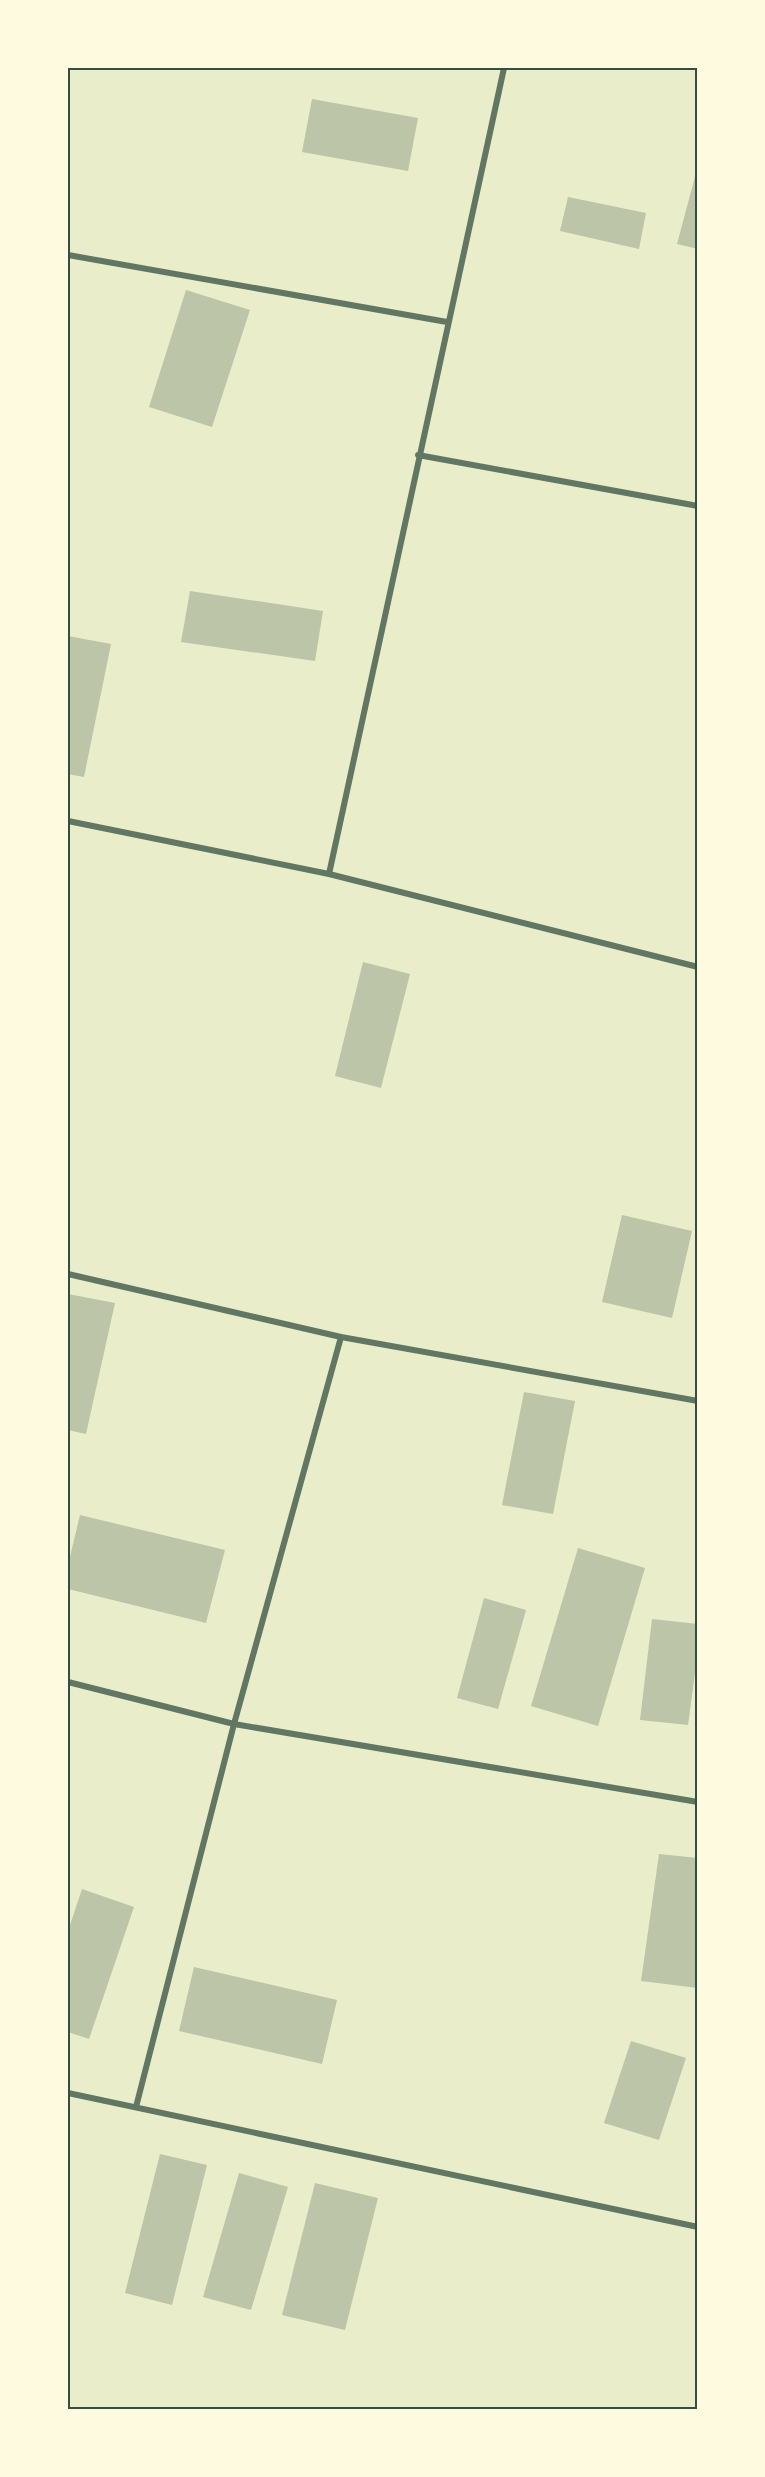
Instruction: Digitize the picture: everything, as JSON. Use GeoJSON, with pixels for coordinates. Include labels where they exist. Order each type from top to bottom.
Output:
{"type":"FeatureCollection","features":[{"type":"Feature","properties":{"kind":"street"},"geometry":{"type":"LineString","coordinates":[[329,874],[418,455],[504,68]]}},
{"type":"Feature","properties":{"kind":"street"},"geometry":{"type":"LineString","coordinates":[[68,255],[447,322]]}},
{"type":"Feature","properties":{"kind":"street"},"geometry":{"type":"LineString","coordinates":[[418,455],[698,506]]}},
{"type":"Feature","properties":{"kind":"street"},"geometry":{"type":"LineString","coordinates":[[68,821],[329,874],[698,967]]}},
{"type":"Feature","properties":{"kind":"street"},"geometry":{"type":"LineString","coordinates":[[68,1274],[341,1337],[698,1401]]}},
{"type":"Feature","properties":{"kind":"street"},"geometry":{"type":"LineString","coordinates":[[136,2107],[234,1724],[341,1337]]}},
{"type":"Feature","properties":{"kind":"street"},"geometry":{"type":"LineString","coordinates":[[68,1682],[234,1724],[698,1802]]}},
{"type":"Feature","properties":{"kind":"street"},"geometry":{"type":"LineString","coordinates":[[68,2093],[698,2228]]}},
{"type":"Feature","properties":{"kind":"building"},"geometry":{"type":"Polygon","coordinates":[[[312,99],[418,118],[408,171],[302,152],[312,99]]]}},
{"type":"Feature","properties":{"kind":"building"},"geometry":{"type":"Polygon","coordinates":[[[698,169],[698,249],[677,244],[698,169]]]}},
{"type":"Feature","properties":{"kind":"building"},"geometry":{"type":"Polygon","coordinates":[[[568,197],[646,213],[639,249],[560,231],[568,197]]]}},
{"type":"Feature","properties":{"kind":"building"},"geometry":{"type":"Polygon","coordinates":[[[186,290],[250,310],[212,427],[149,407],[186,290]]]}},
{"type":"Feature","properties":{"kind":"building"},"geometry":{"type":"Polygon","coordinates":[[[190,591],[323,611],[315,661],[181,642],[190,591]]]}},
{"type":"Feature","properties":{"kind":"building"},"geometry":{"type":"Polygon","coordinates":[[[68,636],[111,644],[84,777],[68,774],[68,636]]]}},
{"type":"Feature","properties":{"kind":"building"},"geometry":{"type":"Polygon","coordinates":[[[363,962],[410,974],[381,1088],[335,1076],[363,962]]]}},
{"type":"Feature","properties":{"kind":"building"},"geometry":{"type":"Polygon","coordinates":[[[622,1215],[692,1231],[672,1318],[602,1302],[622,1215]]]}},
{"type":"Feature","properties":{"kind":"building"},"geometry":{"type":"Polygon","coordinates":[[[68,1294],[115,1303],[86,1434],[68,1430],[68,1294]]]}},
{"type":"Feature","properties":{"kind":"building"},"geometry":{"type":"Polygon","coordinates":[[[524,1392],[575,1401],[553,1514],[502,1505],[524,1392]]]}},
{"type":"Feature","properties":{"kind":"building"},"geometry":{"type":"Polygon","coordinates":[[[80,1515],[225,1550],[206,1623],[68,1589],[68,1565],[80,1515]]]}},
{"type":"Feature","properties":{"kind":"building"},"geometry":{"type":"Polygon","coordinates":[[[578,1548],[645,1568],[598,1726],[531,1706],[578,1548]]]}},
{"type":"Feature","properties":{"kind":"building"},"geometry":{"type":"Polygon","coordinates":[[[484,1598],[526,1610],[498,1709],[457,1698],[484,1598]]]}},
{"type":"Feature","properties":{"kind":"building"},"geometry":{"type":"Polygon","coordinates":[[[652,1619],[698,1624],[698,1651],[688,1725],[640,1720],[652,1619]]]}},
{"type":"Feature","properties":{"kind":"building"},"geometry":{"type":"Polygon","coordinates":[[[659,1854],[698,1858],[698,1988],[641,1981],[659,1854]]]}},
{"type":"Feature","properties":{"kind":"building"},"geometry":{"type":"Polygon","coordinates":[[[82,1889],[134,1907],[89,2039],[68,2032],[68,1931],[82,1889]]]}},
{"type":"Feature","properties":{"kind":"building"},"geometry":{"type":"Polygon","coordinates":[[[194,1967],[337,2000],[322,2064],[179,2031],[194,1967]]]}},
{"type":"Feature","properties":{"kind":"building"},"geometry":{"type":"Polygon","coordinates":[[[631,2041],[686,2058],[659,2140],[604,2123],[631,2041]]]}},
{"type":"Feature","properties":{"kind":"building"},"geometry":{"type":"Polygon","coordinates":[[[160,2154],[207,2165],[172,2305],[125,2293],[160,2154]]]}},
{"type":"Feature","properties":{"kind":"building"},"geometry":{"type":"Polygon","coordinates":[[[239,2173],[288,2187],[251,2310],[203,2297],[239,2173]]]}},
{"type":"Feature","properties":{"kind":"building"},"geometry":{"type":"Polygon","coordinates":[[[315,2183],[378,2198],[345,2330],[282,2315],[315,2183]]]}}]}
